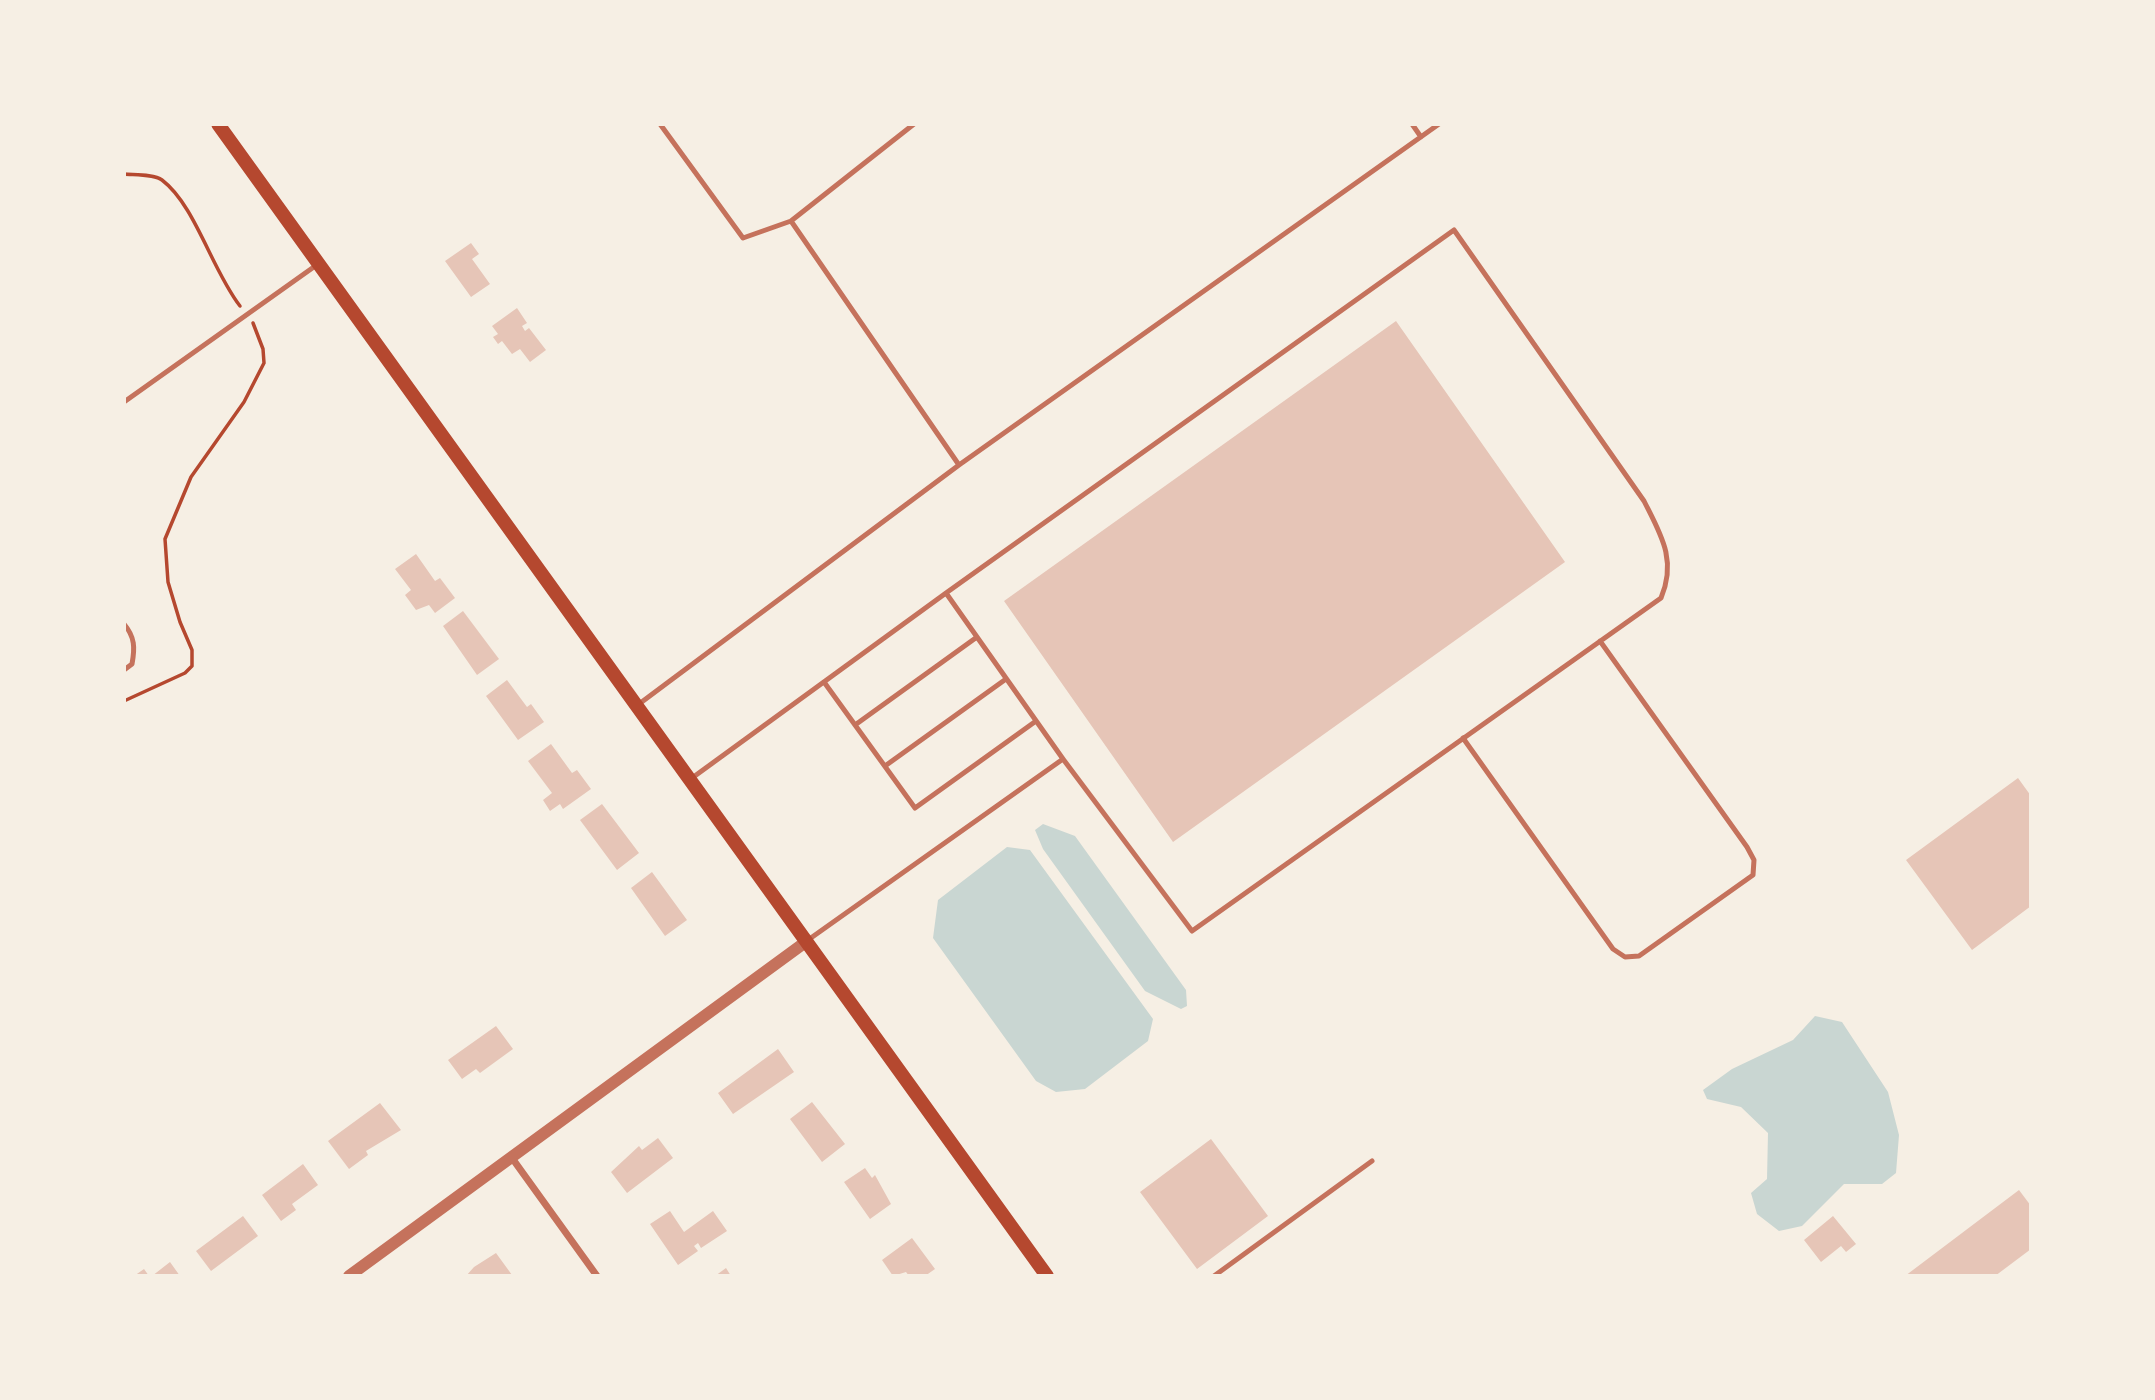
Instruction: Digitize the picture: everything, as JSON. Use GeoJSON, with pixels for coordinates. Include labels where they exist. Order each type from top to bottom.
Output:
{"type":"FeatureCollection","features":[{"type":"Feature","properties":{"kind":"main road"},"geometry":{"type":"LineString","coordinates":[[218,124],[1047,1276]]}},
{"type":"Feature","properties":{"kind":"street"},"geometry":{"type":"LineString","coordinates":[[349,1276],[807,941]]}},
{"type":"Feature","properties":{"kind":"street"},"geometry":{"type":"LineString","coordinates":[[512,1158],[597,1276]]}},
{"type":"Feature","properties":{"kind":"lane"},"geometry":{"type":"LineString","coordinates":[[660,124],[743,238],[791,220],[915,124]]}},
{"type":"Feature","properties":{"kind":"lane"},"geometry":{"type":"LineString","coordinates":[[1412,124],[1421,137]]}},
{"type":"Feature","properties":{"kind":"lane"},"geometry":{"type":"LineString","coordinates":[[636,706],[959,465],[1439,124]]}},
{"type":"Feature","properties":{"kind":"lane"},"geometry":{"type":"LineString","coordinates":[[791,220],[959,465]]}},
{"type":"Feature","properties":{"kind":"lane"},"geometry":{"type":"LineString","coordinates":[[689,779],[946,593],[1454,230],[1644,501],[1660,532],[1670,578],[1661,598],[1192,932],[1063,759],[946,593]]}},
{"type":"Feature","properties":{"kind":"lane"},"geometry":{"type":"LineString","coordinates":[[124,402],[318,264]]}},
{"type":"Feature","properties":{"kind":"lane"},"geometry":{"type":"LineString","coordinates":[[124,624],[132,634],[135,651],[132,664],[124,670]]}},
{"type":"Feature","properties":{"kind":"lane"},"geometry":{"type":"LineString","coordinates":[[855,725],[977,637]]}},
{"type":"Feature","properties":{"kind":"lane"},"geometry":{"type":"LineString","coordinates":[[1463,738],[1613,949],[1625,957],[1639,956],[1753,875],[1754,860],[1600,641]]}},
{"type":"Feature","properties":{"kind":"lane"},"geometry":{"type":"LineString","coordinates":[[885,766],[1006,679]]}},
{"type":"Feature","properties":{"kind":"lane"},"geometry":{"type":"LineString","coordinates":[[824,682],[915,808],[1036,721]]}},
{"type":"Feature","properties":{"kind":"lane"},"geometry":{"type":"LineString","coordinates":[[807,941],[1063,759]]}},
{"type":"Feature","properties":{"kind":"lane"},"geometry":{"type":"LineString","coordinates":[[1214,1276],[1371,1161]]}},
{"type":"Feature","properties":{"kind":"path"},"geometry":{"type":"LineString","coordinates":[[124,174],[160,178],[185,205],[221,281],[243,310]]}},
{"type":"Feature","properties":{"kind":"path"},"geometry":{"type":"LineString","coordinates":[[124,701],[185,673],[192,666],[192,650],[168,582],[165,539],[191,477],[257,379],[264,363],[256,327]]}},
{"type":"Feature","properties":{"kind":"shaded area"},"geometry":{"type":"Polygon","coordinates":[[[1043,824],[1075,836],[1186,990],[1187,1006],[1181,1009],[1145,991],[1043,849],[1035,830],[1043,824]]]}},
{"type":"Feature","properties":{"kind":"shaded area"},"geometry":{"type":"Polygon","coordinates":[[[1007,847],[1030,850],[1153,1019],[1148,1041],[1085,1089],[1056,1092],[1036,1081],[933,938],[938,900],[1007,847]]]}},
{"type":"Feature","properties":{"kind":"shaded area"},"geometry":{"type":"Polygon","coordinates":[[[1815,1016],[1842,1022],[1888,1092],[1899,1135],[1896,1173],[1882,1184],[1844,1184],[1802,1226],[1779,1231],[1757,1214],[1751,1193],[1767,1179],[1768,1133],[1741,1107],[1707,1099],[1703,1090],[1732,1069],[1793,1040],[1815,1016]]]}},
{"type":"Feature","properties":{"kind":"building"},"geometry":{"type":"Polygon","coordinates":[[[471,243],[479,254],[472,259],[490,284],[471,297],[445,261],[471,243]]]}},
{"type":"Feature","properties":{"kind":"building"},"geometry":{"type":"Polygon","coordinates":[[[517,308],[527,323],[522,326],[525,331],[529,328],[546,350],[530,362],[520,349],[512,354],[502,341],[498,344],[493,337],[498,334],[492,326],[517,308]]]}},
{"type":"Feature","properties":{"kind":"building"},"geometry":{"type":"Polygon","coordinates":[[[1396,321],[1565,562],[1173,842],[1004,601],[1396,321]]]}},
{"type":"Feature","properties":{"kind":"building"},"geometry":{"type":"Polygon","coordinates":[[[416,554],[435,581],[440,578],[455,598],[435,613],[429,605],[416,610],[405,595],[411,590],[395,569],[416,554]]]}},
{"type":"Feature","properties":{"kind":"building"},"geometry":{"type":"Polygon","coordinates":[[[463,611],[499,659],[477,675],[443,626],[463,611]]]}},
{"type":"Feature","properties":{"kind":"building"},"geometry":{"type":"Polygon","coordinates":[[[507,680],[527,707],[531,704],[544,722],[518,740],[486,696],[507,680]]]}},
{"type":"Feature","properties":{"kind":"building"},"geometry":{"type":"Polygon","coordinates":[[[551,744],[572,773],[577,770],[591,789],[563,809],[560,804],[550,811],[543,800],[552,793],[528,761],[551,744]]]}},
{"type":"Feature","properties":{"kind":"building"},"geometry":{"type":"Polygon","coordinates":[[[2018,778],[2031,796],[2031,906],[1972,950],[1906,860],[2018,778]]]}},
{"type":"Feature","properties":{"kind":"building"},"geometry":{"type":"Polygon","coordinates":[[[602,804],[639,853],[617,870],[580,820],[602,804]]]}},
{"type":"Feature","properties":{"kind":"building"},"geometry":{"type":"Polygon","coordinates":[[[652,872],[687,920],[665,936],[631,888],[652,872]]]}},
{"type":"Feature","properties":{"kind":"building"},"geometry":{"type":"Polygon","coordinates":[[[496,1026],[513,1049],[480,1073],[476,1069],[462,1079],[448,1060],[496,1026]]]}},
{"type":"Feature","properties":{"kind":"building"},"geometry":{"type":"Polygon","coordinates":[[[778,1049],[794,1072],[733,1114],[718,1093],[778,1049]]]}},
{"type":"Feature","properties":{"kind":"building"},"geometry":{"type":"Polygon","coordinates":[[[812,1102],[845,1144],[822,1162],[790,1119],[812,1102]]]}},
{"type":"Feature","properties":{"kind":"building"},"geometry":{"type":"Polygon","coordinates":[[[380,1103],[401,1130],[366,1151],[368,1155],[349,1169],[328,1141],[380,1103]]]}},
{"type":"Feature","properties":{"kind":"building"},"geometry":{"type":"Polygon","coordinates":[[[658,1138],[673,1158],[627,1193],[611,1172],[639,1146],[642,1150],[658,1138]]]}},
{"type":"Feature","properties":{"kind":"building"},"geometry":{"type":"Polygon","coordinates":[[[1211,1139],[1268,1216],[1197,1269],[1140,1192],[1211,1139]]]}},
{"type":"Feature","properties":{"kind":"building"},"geometry":{"type":"Polygon","coordinates":[[[303,1164],[318,1185],[292,1204],[296,1210],[281,1221],[262,1195],[303,1164]]]}},
{"type":"Feature","properties":{"kind":"building"},"geometry":{"type":"Polygon","coordinates":[[[865,1168],[872,1178],[875,1175],[891,1204],[870,1219],[844,1182],[865,1168]]]}},
{"type":"Feature","properties":{"kind":"building"},"geometry":{"type":"Polygon","coordinates":[[[2019,1190],[2031,1206],[2031,1249],[1995,1276],[1905,1276],[2019,1190]]]}},
{"type":"Feature","properties":{"kind":"building"},"geometry":{"type":"Polygon","coordinates":[[[670,1211],[684,1232],[713,1211],[727,1231],[701,1248],[698,1243],[694,1246],[698,1251],[678,1265],[650,1224],[670,1211]]]}},
{"type":"Feature","properties":{"kind":"building"},"geometry":{"type":"Polygon","coordinates":[[[243,1216],[258,1236],[211,1271],[196,1251],[243,1216]]]}},
{"type":"Feature","properties":{"kind":"building"},"geometry":{"type":"Polygon","coordinates":[[[1833,1216],[1856,1244],[1846,1252],[1841,1246],[1821,1262],[1804,1240],[1833,1216]]]}},
{"type":"Feature","properties":{"kind":"building"},"geometry":{"type":"Polygon","coordinates":[[[912,1238],[935,1269],[925,1276],[909,1276],[906,1272],[893,1276],[882,1260],[912,1238]]]}},
{"type":"Feature","properties":{"kind":"building"},"geometry":{"type":"Polygon","coordinates":[[[496,1253],[512,1275],[466,1276],[474,1267],[496,1253]]]}},
{"type":"Feature","properties":{"kind":"building"},"geometry":{"type":"Polygon","coordinates":[[[170,1262],[180,1276],[152,1276],[170,1262]]]}},
{"type":"Feature","properties":{"kind":"building"},"geometry":{"type":"Polygon","coordinates":[[[726,1268],[731,1276],[715,1276],[726,1268]]]}},
{"type":"Feature","properties":{"kind":"building"},"geometry":{"type":"Polygon","coordinates":[[[144,1269],[149,1276],[134,1276],[144,1269]]]}}]}
